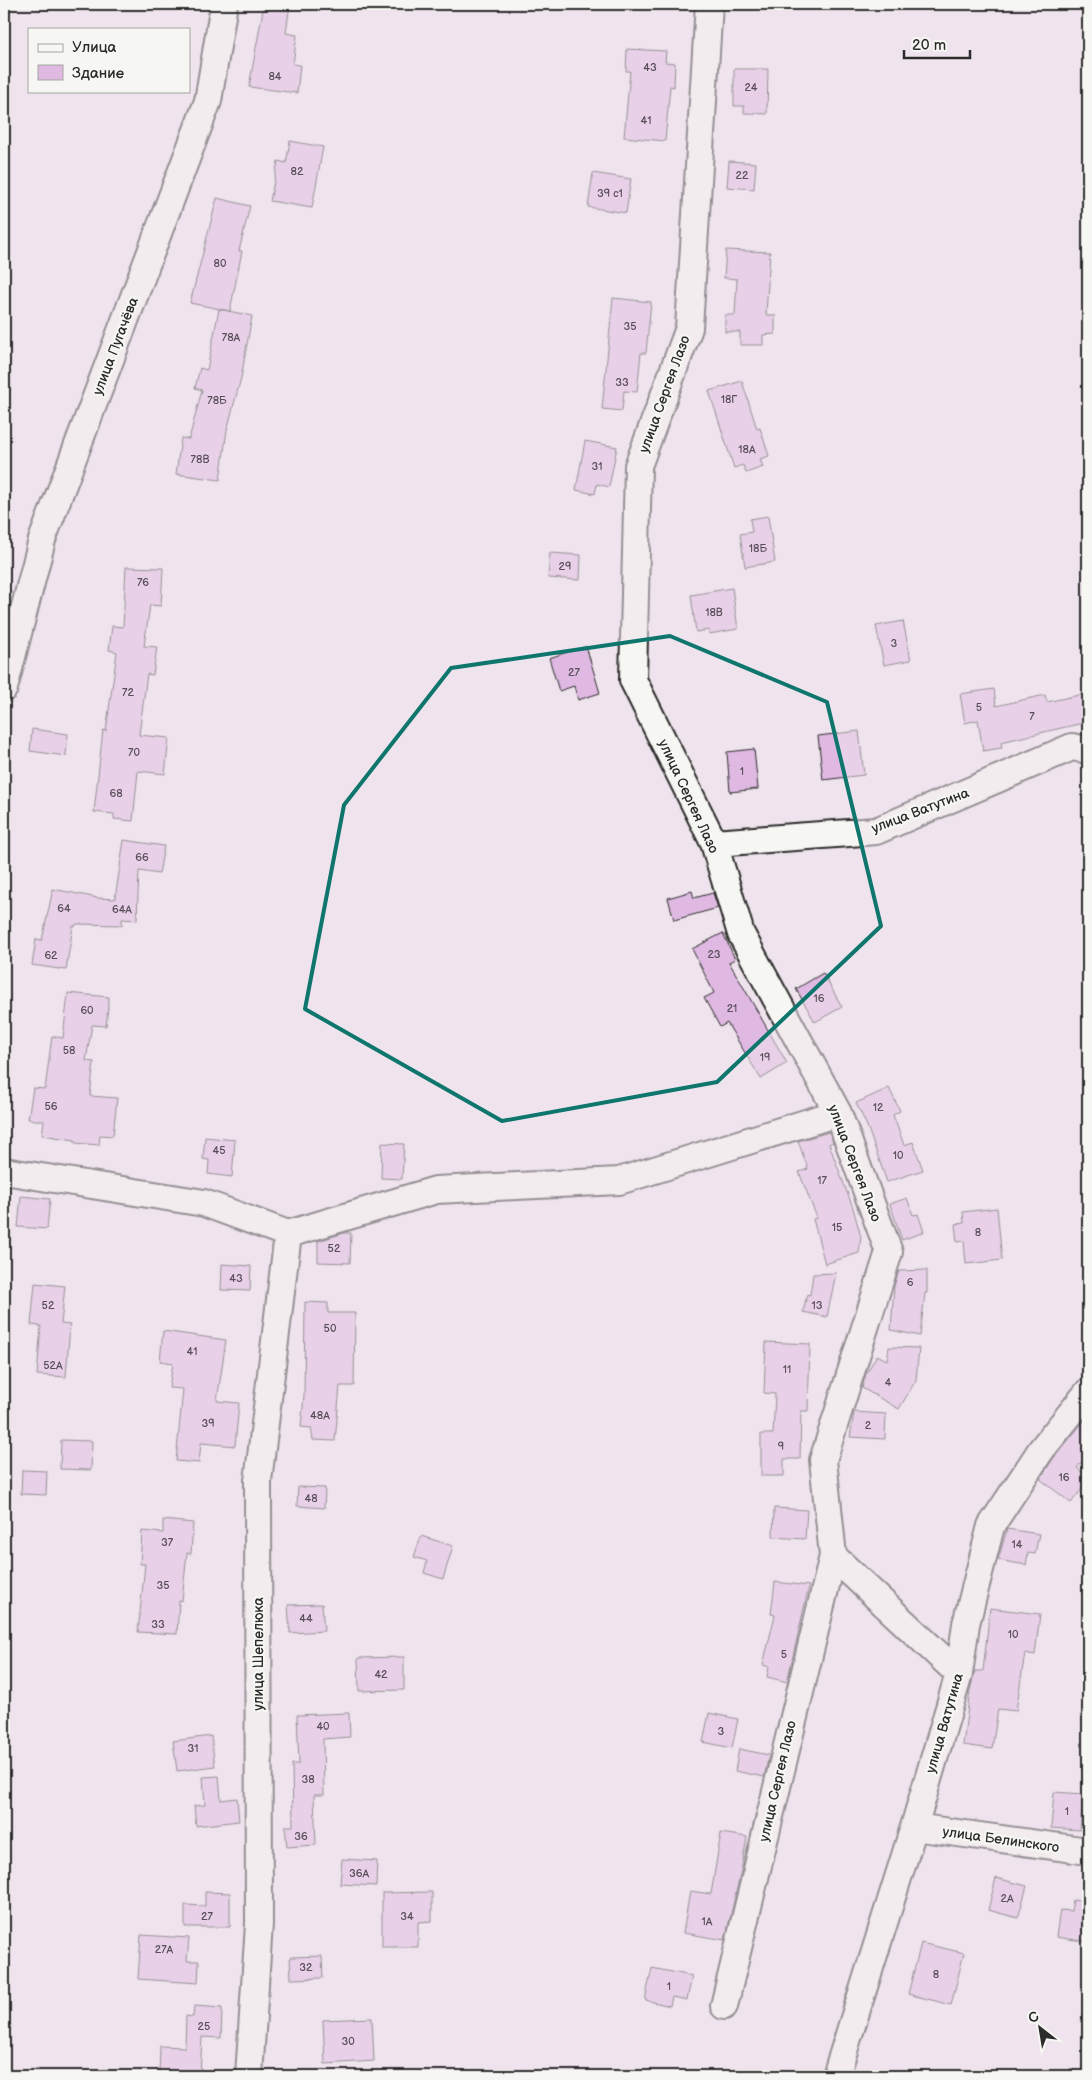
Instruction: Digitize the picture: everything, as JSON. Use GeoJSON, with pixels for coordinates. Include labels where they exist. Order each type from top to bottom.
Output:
{"type":"FeatureCollection","features":[{"type":"Feature","properties":{"kind":"street","name":"улица Пугачёва"},"geometry":{"type":"LineString","coordinates":[[4,688],[42,540],[208,100],[224,4]]}},
{"type":"Feature","properties":{"kind":"street","name":"улица Сергея Лазо"},"geometry":{"type":"LineString","coordinates":[[709,4],[688,328],[638,466],[633,680],[714,842],[741,934],[838,1113],[889,1252],[823,1460],[832,1556],[724,2006]]}},
{"type":"Feature","properties":{"kind":"street","name":"улица Ватутина"},"geometry":{"type":"LineString","coordinates":[[714,842],[876,831],[1072,747],[1088,750]]}},
{"type":"Feature","properties":{"kind":"street"},"geometry":{"type":"LineString","coordinates":[[4,1171],[204,1203],[288,1234],[436,1190],[619,1181],[838,1113]]}},
{"type":"Feature","properties":{"kind":"street","name":"улица Шепелюка"},"geometry":{"type":"LineString","coordinates":[[248,2076],[259,1924],[258,1481],[288,1234]]}},
{"type":"Feature","properties":{"kind":"street","name":"улица Ватутина"},"geometry":{"type":"LineString","coordinates":[[836,2076],[914,1827],[959,1674],[966,1624],[991,1526],[1041,1450],[1088,1392]]}},
{"type":"Feature","properties":{"kind":"street"},"geometry":{"type":"LineString","coordinates":[[832,1556],[959,1674]]}},
{"type":"Feature","properties":{"kind":"street","name":"улица Белинского"},"geometry":{"type":"LineString","coordinates":[[914,1827],[1088,1851]]}},
{"type":"Feature","properties":{"kind":"highlighted area"},"geometry":{"type":"Polygon","coordinates":[[[670,636],[827,702],[881,926],[717,1082],[502,1121],[305,1009],[344,805],[451,668],[670,636]]]}},
{"type":"Feature","properties":{"kind":"building"},"geometry":{"type":"Polygon","coordinates":[[[264,4],[290,4],[286,33],[297,35],[293,64],[300,65],[297,93],[249,87],[264,4]]]}},
{"type":"Feature","properties":{"kind":"building"},"geometry":{"type":"Polygon","coordinates":[[[627,49],[666,51],[665,62],[675,63],[674,87],[670,86],[665,141],[624,137],[630,71],[626,71],[627,49]]]}},
{"type":"Feature","properties":{"kind":"building"},"geometry":{"type":"Polygon","coordinates":[[[734,69],[768,69],[767,114],[744,113],[744,106],[734,106],[734,69]]]}},
{"type":"Feature","properties":{"kind":"building"},"geometry":{"type":"Polygon","coordinates":[[[290,141],[323,147],[312,208],[270,201],[278,161],[286,163],[290,141]]]}},
{"type":"Feature","properties":{"kind":"building"},"geometry":{"type":"Polygon","coordinates":[[[729,161],[756,163],[754,189],[727,187],[729,161]]]}},
{"type":"Feature","properties":{"kind":"building"},"geometry":{"type":"Polygon","coordinates":[[[593,173],[631,179],[626,213],[588,207],[593,173]]]}},
{"type":"Feature","properties":{"kind":"building"},"geometry":{"type":"Polygon","coordinates":[[[217,198],[250,206],[239,251],[242,251],[230,311],[190,303],[217,198]]]}},
{"type":"Feature","properties":{"kind":"building"},"geometry":{"type":"Polygon","coordinates":[[[726,250],[770,252],[766,315],[775,315],[775,334],[763,335],[763,345],[740,345],[740,332],[725,332],[725,315],[735,315],[737,279],[724,278],[726,250]]]}},
{"type":"Feature","properties":{"kind":"building"},"geometry":{"type":"Polygon","coordinates":[[[613,298],[651,302],[646,353],[641,353],[637,392],[624,391],[622,411],[602,409],[613,298]]]}},
{"type":"Feature","properties":{"kind":"building"},"geometry":{"type":"Polygon","coordinates":[[[219,309],[252,316],[241,378],[227,430],[220,480],[176,474],[181,438],[189,439],[202,390],[195,388],[200,368],[207,370],[219,309]]]}},
{"type":"Feature","properties":{"kind":"building"},"geometry":{"type":"Polygon","coordinates":[[[742,381],[757,429],[760,428],[769,456],[760,459],[763,467],[746,473],[743,465],[734,468],[709,391],[742,381]]]}},
{"type":"Feature","properties":{"kind":"building"},"geometry":{"type":"Polygon","coordinates":[[[585,441],[617,447],[609,487],[597,484],[595,494],[576,490],[585,441]]]}},
{"type":"Feature","properties":{"kind":"building"},"geometry":{"type":"Polygon","coordinates":[[[768,516],[775,562],[745,567],[740,534],[752,532],[750,519],[768,516]]]}},
{"type":"Feature","properties":{"kind":"building"},"geometry":{"type":"Polygon","coordinates":[[[550,553],[581,555],[580,580],[548,578],[550,553]]]}},
{"type":"Feature","properties":{"kind":"building"},"geometry":{"type":"Polygon","coordinates":[[[126,567],[163,568],[161,606],[150,605],[144,646],[157,647],[153,675],[147,674],[139,735],[169,738],[165,774],[138,771],[133,821],[114,819],[114,814],[94,812],[103,730],[106,731],[117,652],[109,650],[112,626],[123,627],[126,567]]]}},
{"type":"Feature","properties":{"kind":"building"},"geometry":{"type":"Polygon","coordinates":[[[732,588],[738,629],[709,634],[709,630],[696,632],[691,595],[732,588]]]}},
{"type":"Feature","properties":{"kind":"building"},"geometry":{"type":"Polygon","coordinates":[[[903,621],[911,660],[884,665],[876,626],[903,621]]]}},
{"type":"Feature","properties":{"kind":"building"},"geometry":{"type":"Polygon","coordinates":[[[586,646],[600,693],[578,700],[574,686],[559,691],[549,658],[586,646]]]}},
{"type":"Feature","properties":{"kind":"building"},"geometry":{"type":"Polygon","coordinates":[[[994,689],[996,706],[1045,695],[1047,702],[1088,693],[1088,719],[1083,720],[1083,723],[1001,742],[1002,748],[983,751],[978,720],[965,723],[960,694],[994,689]]]}},
{"type":"Feature","properties":{"kind":"building"},"geometry":{"type":"Polygon","coordinates":[[[32,729],[68,734],[66,756],[30,751],[32,729]]]}},
{"type":"Feature","properties":{"kind":"building"},"geometry":{"type":"Polygon","coordinates":[[[859,731],[864,775],[823,780],[818,736],[859,731]]]}},
{"type":"Feature","properties":{"kind":"building"},"geometry":{"type":"Polygon","coordinates":[[[754,749],[758,789],[730,792],[727,752],[754,749]]]}},
{"type":"Feature","properties":{"kind":"building"},"geometry":{"type":"Polygon","coordinates":[[[124,840],[164,846],[159,874],[139,871],[137,920],[122,919],[122,925],[76,924],[75,927],[73,926],[66,970],[32,965],[36,939],[42,940],[53,889],[98,898],[115,899],[124,840]]]}},
{"type":"Feature","properties":{"kind":"building"},"geometry":{"type":"Polygon","coordinates":[[[692,891],[694,898],[713,893],[718,908],[674,920],[668,898],[692,891]]]}},
{"type":"Feature","properties":{"kind":"building"},"geometry":{"type":"Polygon","coordinates":[[[723,933],[735,959],[729,962],[787,1063],[761,1079],[727,1023],[720,1027],[704,998],[714,993],[692,949],[723,933]]]}},
{"type":"Feature","properties":{"kind":"building"},"geometry":{"type":"Polygon","coordinates":[[[823,973],[842,1007],[815,1022],[796,989],[823,973]]]}},
{"type":"Feature","properties":{"kind":"building"},"geometry":{"type":"Polygon","coordinates":[[[68,993],[109,997],[106,1026],[92,1025],[86,1061],[94,1062],[90,1096],[117,1098],[113,1136],[100,1135],[99,1145],[75,1143],[75,1140],[42,1135],[44,1121],[28,1119],[33,1088],[45,1089],[52,1036],[63,1038],[68,993]]]}},
{"type":"Feature","properties":{"kind":"building"},"geometry":{"type":"Polygon","coordinates":[[[889,1088],[900,1111],[893,1115],[904,1145],[913,1142],[923,1170],[887,1182],[867,1126],[856,1103],[889,1088]]]}},
{"type":"Feature","properties":{"kind":"building"},"geometry":{"type":"Polygon","coordinates":[[[829,1132],[833,1142],[829,1144],[853,1208],[861,1237],[859,1253],[825,1264],[813,1219],[817,1218],[799,1172],[808,1169],[798,1141],[829,1132]]]}},
{"type":"Feature","properties":{"kind":"building"},"geometry":{"type":"Polygon","coordinates":[[[205,1137],[235,1140],[232,1177],[208,1174],[209,1160],[203,1159],[205,1137]]]}},
{"type":"Feature","properties":{"kind":"building"},"geometry":{"type":"Polygon","coordinates":[[[382,1143],[404,1144],[402,1179],[381,1178],[382,1143]]]}},
{"type":"Feature","properties":{"kind":"building"},"geometry":{"type":"Polygon","coordinates":[[[21,1196],[50,1199],[47,1229],[18,1227],[21,1196]]]}},
{"type":"Feature","properties":{"kind":"building"},"geometry":{"type":"Polygon","coordinates":[[[907,1198],[913,1215],[918,1214],[924,1232],[902,1240],[890,1204],[907,1198]]]}},
{"type":"Feature","properties":{"kind":"building"},"geometry":{"type":"Polygon","coordinates":[[[997,1208],[1002,1260],[966,1264],[964,1241],[957,1242],[955,1224],[964,1223],[963,1212],[997,1208]]]}},
{"type":"Feature","properties":{"kind":"building"},"geometry":{"type":"Polygon","coordinates":[[[344,1233],[351,1233],[350,1263],[318,1262],[318,1241],[344,1233]]]}},
{"type":"Feature","properties":{"kind":"building"},"geometry":{"type":"Polygon","coordinates":[[[222,1264],[251,1266],[250,1291],[221,1290],[222,1264]]]}},
{"type":"Feature","properties":{"kind":"building"},"geometry":{"type":"Polygon","coordinates":[[[927,1270],[927,1293],[925,1293],[920,1336],[891,1330],[894,1286],[899,1271],[927,1270]]]}},
{"type":"Feature","properties":{"kind":"building"},"geometry":{"type":"Polygon","coordinates":[[[836,1273],[827,1317],[803,1312],[807,1294],[810,1295],[813,1274],[836,1273]]]}},
{"type":"Feature","properties":{"kind":"building"},"geometry":{"type":"Polygon","coordinates":[[[35,1283],[65,1286],[61,1324],[70,1325],[66,1377],[37,1375],[41,1326],[31,1325],[35,1283]]]}},
{"type":"Feature","properties":{"kind":"building"},"geometry":{"type":"Polygon","coordinates":[[[305,1302],[328,1303],[328,1313],[355,1313],[354,1386],[340,1386],[335,1441],[313,1440],[311,1428],[301,1427],[304,1396],[305,1302]]]}},
{"type":"Feature","properties":{"kind":"building"},"geometry":{"type":"Polygon","coordinates":[[[163,1331],[226,1340],[217,1401],[239,1403],[235,1446],[201,1443],[199,1463],[176,1461],[183,1389],[169,1388],[173,1363],[160,1361],[163,1331]]]}},
{"type":"Feature","properties":{"kind":"building"},"geometry":{"type":"Polygon","coordinates":[[[766,1342],[810,1344],[808,1411],[801,1411],[800,1459],[784,1459],[784,1476],[761,1476],[761,1434],[773,1434],[775,1394],[764,1393],[766,1342]]]}},
{"type":"Feature","properties":{"kind":"building"},"geometry":{"type":"Polygon","coordinates":[[[889,1347],[919,1348],[916,1380],[899,1409],[862,1388],[866,1374],[877,1355],[887,1360],[889,1347]]]}},
{"type":"Feature","properties":{"kind":"building"},"geometry":{"type":"Polygon","coordinates":[[[854,1412],[886,1414],[885,1439],[850,1437],[854,1412]]]}},
{"type":"Feature","properties":{"kind":"building"},"geometry":{"type":"Polygon","coordinates":[[[1088,1416],[1088,1454],[1077,1468],[1088,1477],[1088,1481],[1071,1503],[1040,1479],[1053,1459],[1088,1416]]]}},
{"type":"Feature","properties":{"kind":"building"},"geometry":{"type":"Polygon","coordinates":[[[61,1440],[92,1441],[91,1470],[60,1469],[61,1440]]]}},
{"type":"Feature","properties":{"kind":"building"},"geometry":{"type":"Polygon","coordinates":[[[22,1470],[47,1471],[46,1495],[21,1494],[22,1470]]]}},
{"type":"Feature","properties":{"kind":"building"},"geometry":{"type":"Polygon","coordinates":[[[298,1487],[325,1488],[324,1508],[297,1506],[298,1487]]]}},
{"type":"Feature","properties":{"kind":"building"},"geometry":{"type":"Polygon","coordinates":[[[774,1508],[807,1510],[805,1539],[773,1537],[774,1508]]]}},
{"type":"Feature","properties":{"kind":"building"},"geometry":{"type":"Polygon","coordinates":[[[163,1520],[193,1523],[191,1554],[187,1553],[182,1601],[179,1600],[177,1634],[138,1632],[145,1564],[140,1564],[142,1531],[163,1533],[163,1520]]]}},
{"type":"Feature","properties":{"kind":"building"},"geometry":{"type":"Polygon","coordinates":[[[1007,1529],[1039,1534],[1035,1554],[1028,1553],[1026,1565],[998,1560],[1007,1529]]]}},
{"type":"Feature","properties":{"kind":"building"},"geometry":{"type":"Polygon","coordinates":[[[421,1536],[453,1546],[443,1579],[424,1573],[427,1561],[414,1557],[421,1536]]]}},
{"type":"Feature","properties":{"kind":"building"},"geometry":{"type":"Polygon","coordinates":[[[775,1582],[809,1586],[787,1682],[767,1677],[769,1667],[763,1665],[775,1615],[771,1614],[775,1582]]]}},
{"type":"Feature","properties":{"kind":"building"},"geometry":{"type":"Polygon","coordinates":[[[322,1604],[324,1631],[290,1633],[288,1605],[322,1604]]]}},
{"type":"Feature","properties":{"kind":"building"},"geometry":{"type":"Polygon","coordinates":[[[990,1608],[1040,1614],[1035,1655],[1025,1653],[1016,1711],[998,1709],[992,1749],[963,1745],[970,1690],[975,1671],[983,1671],[990,1608]]]}},
{"type":"Feature","properties":{"kind":"building"},"geometry":{"type":"Polygon","coordinates":[[[404,1657],[404,1690],[359,1691],[358,1658],[404,1657]]]}},
{"type":"Feature","properties":{"kind":"building"},"geometry":{"type":"Polygon","coordinates":[[[349,1713],[350,1737],[323,1739],[324,1795],[314,1795],[316,1845],[287,1847],[285,1826],[293,1826],[292,1764],[299,1764],[297,1715],[349,1713]]]}},
{"type":"Feature","properties":{"kind":"building"},"geometry":{"type":"Polygon","coordinates":[[[709,1713],[738,1719],[732,1748],[703,1742],[709,1713]]]}},
{"type":"Feature","properties":{"kind":"building"},"geometry":{"type":"Polygon","coordinates":[[[211,1736],[215,1766],[177,1771],[173,1741],[211,1736]]]}},
{"type":"Feature","properties":{"kind":"building"},"geometry":{"type":"Polygon","coordinates":[[[739,1749],[769,1755],[764,1777],[735,1771],[739,1749]]]}},
{"type":"Feature","properties":{"kind":"building"},"geometry":{"type":"Polygon","coordinates":[[[219,1776],[221,1800],[237,1798],[239,1821],[196,1826],[194,1806],[205,1805],[203,1777],[219,1776]]]}},
{"type":"Feature","properties":{"kind":"building"},"geometry":{"type":"Polygon","coordinates":[[[1054,1792],[1083,1794],[1080,1830],[1051,1828],[1054,1792]]]}},
{"type":"Feature","properties":{"kind":"building"},"geometry":{"type":"Polygon","coordinates":[[[721,1833],[747,1837],[725,1940],[683,1933],[690,1891],[711,1894],[721,1833]]]}},
{"type":"Feature","properties":{"kind":"building"},"geometry":{"type":"Polygon","coordinates":[[[342,1859],[377,1861],[376,1886],[340,1884],[342,1859]]]}},
{"type":"Feature","properties":{"kind":"building"},"geometry":{"type":"Polygon","coordinates":[[[996,1878],[1027,1886],[1018,1918],[988,1910],[996,1878]]]}},
{"type":"Feature","properties":{"kind":"building"},"geometry":{"type":"Polygon","coordinates":[[[205,1892],[230,1893],[230,1927],[185,1927],[185,1905],[205,1906],[205,1892]]]}},
{"type":"Feature","properties":{"kind":"building"},"geometry":{"type":"Polygon","coordinates":[[[432,1892],[432,1921],[418,1922],[418,1947],[382,1947],[382,1893],[432,1892]]]}},
{"type":"Feature","properties":{"kind":"building"},"geometry":{"type":"Polygon","coordinates":[[[1073,1900],[1088,1902],[1088,1942],[1056,1937],[1060,1910],[1071,1911],[1073,1900]]]}},
{"type":"Feature","properties":{"kind":"building"},"geometry":{"type":"Polygon","coordinates":[[[141,1935],[189,1938],[187,1961],[199,1961],[198,1983],[138,1979],[141,1935]]]}},
{"type":"Feature","properties":{"kind":"building"},"geometry":{"type":"Polygon","coordinates":[[[921,1943],[964,1953],[951,2005],[908,1994],[921,1943]]]}},
{"type":"Feature","properties":{"kind":"building"},"geometry":{"type":"Polygon","coordinates":[[[322,1956],[323,1978],[291,1979],[290,1957],[322,1956]]]}},
{"type":"Feature","properties":{"kind":"building"},"geometry":{"type":"Polygon","coordinates":[[[652,1968],[692,1976],[687,2000],[672,1997],[670,2006],[645,2000],[652,1968]]]}},
{"type":"Feature","properties":{"kind":"building"},"geometry":{"type":"Polygon","coordinates":[[[194,2006],[222,2008],[221,2038],[202,2037],[200,2076],[159,2076],[160,2046],[185,2047],[186,2016],[193,2017],[194,2006]]]}},
{"type":"Feature","properties":{"kind":"building"},"geometry":{"type":"Polygon","coordinates":[[[372,2018],[374,2061],[325,2064],[323,2020],[372,2018]]]}}]}
